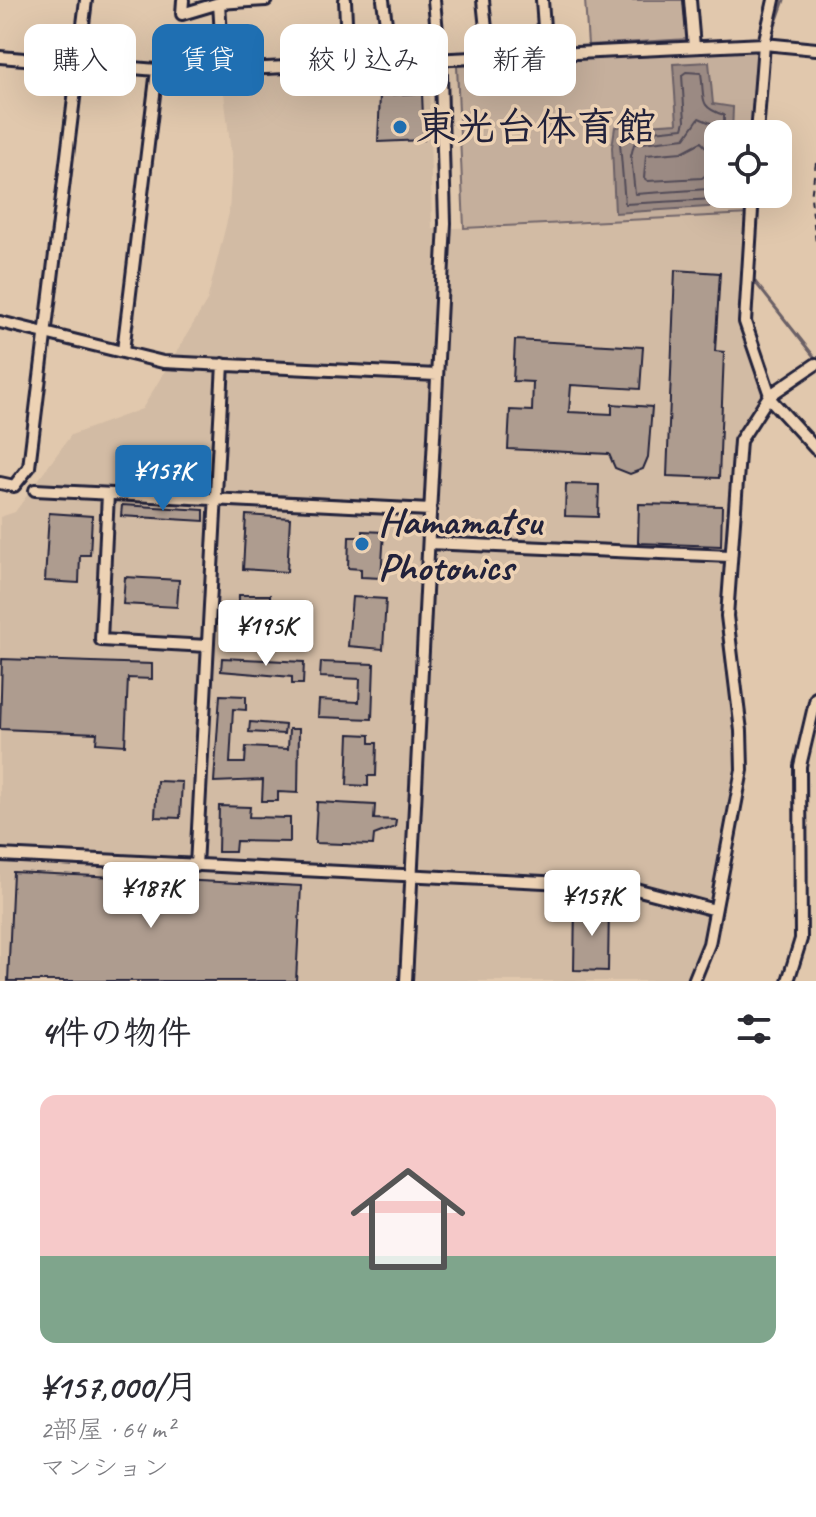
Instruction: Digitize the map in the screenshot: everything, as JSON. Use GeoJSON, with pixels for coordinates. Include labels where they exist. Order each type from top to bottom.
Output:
{"type":"FeatureCollection","features":[{"type":"Feature","properties":{"kind":"street"},"geometry":{"type":"LineString","coordinates":[[83,24],[86,0]]}},
{"type":"Feature","properties":{"kind":"street"},"geometry":{"type":"LineString","coordinates":[[183,0],[182,14],[219,3],[266,0]]}},
{"type":"Feature","properties":{"kind":"street"},"geometry":{"type":"LineString","coordinates":[[345,0],[346,24]]}},
{"type":"Feature","properties":{"kind":"street"},"geometry":{"type":"LineString","coordinates":[[383,0],[386,24]]}},
{"type":"Feature","properties":{"kind":"street"},"geometry":{"type":"LineString","coordinates":[[434,0],[436,24]]}},
{"type":"Feature","properties":{"kind":"street"},"geometry":{"type":"LineString","coordinates":[[483,0],[485,24]]}},
{"type":"Feature","properties":{"kind":"street"},"geometry":{"type":"LineString","coordinates":[[542,0],[544,24]]}},
{"type":"Feature","properties":{"kind":"street"},"geometry":{"type":"LineString","coordinates":[[690,0],[694,47]]}},
{"type":"Feature","properties":{"kind":"street"},"geometry":{"type":"LineString","coordinates":[[758,120],[764,44],[774,0]]}},
{"type":"Feature","properties":{"kind":"street"},"geometry":{"type":"LineString","coordinates":[[219,3],[220,24]]}},
{"type":"Feature","properties":{"kind":"street"},"geometry":{"type":"LineString","coordinates":[[576,53],[764,44],[816,49]]}},
{"type":"Feature","properties":{"kind":"street"},"geometry":{"type":"LineString","coordinates":[[0,57],[24,59]]}},
{"type":"Feature","properties":{"kind":"street"},"geometry":{"type":"LineString","coordinates":[[0,483],[14,486],[29,467],[74,96]]}},
{"type":"Feature","properties":{"kind":"street"},"geometry":{"type":"LineString","coordinates":[[123,351],[154,96]]}},
{"type":"Feature","properties":{"kind":"street"},"geometry":{"type":"LineString","coordinates":[[406,981],[446,192],[442,96]]}},
{"type":"Feature","properties":{"kind":"street"},"geometry":{"type":"LineString","coordinates":[[752,208],[745,322],[769,396],[816,449]]}},
{"type":"Feature","properties":{"kind":"street"},"geometry":{"type":"LineString","coordinates":[[0,322],[163,362],[437,375]]}},
{"type":"Feature","properties":{"kind":"street"},"geometry":{"type":"LineString","coordinates":[[196,866],[223,364]]}},
{"type":"Feature","properties":{"kind":"street"},"geometry":{"type":"LineString","coordinates":[[694,981],[709,944],[742,770],[727,616],[740,441],[769,396],[816,364]]}},
{"type":"Feature","properties":{"kind":"street"},"geometry":{"type":"LineString","coordinates":[[35,490],[430,510]]}},
{"type":"Feature","properties":{"kind":"street"},"geometry":{"type":"LineString","coordinates":[[108,494],[101,640],[207,646]]}},
{"type":"Feature","properties":{"kind":"street"},"geometry":{"type":"LineString","coordinates":[[429,543],[730,556]]}},
{"type":"Feature","properties":{"kind":"street"},"geometry":{"type":"LineString","coordinates":[[788,981],[801,939],[800,766],[816,698]]}},
{"type":"Feature","properties":{"kind":"street"},"geometry":{"type":"LineString","coordinates":[[0,855],[624,886],[715,910]]}},
{"type":"Feature","properties":{"kind":"path"},"geometry":{"type":"LineString","coordinates":[[816,163],[811,197],[816,243]]}},
{"type":"Feature","properties":{"kind":"shaded area"},"geometry":{"type":"Polygon","coordinates":[[[585,0],[686,0],[688,39],[588,45],[585,0]]]}},
{"type":"Feature","properties":{"kind":"shaded area"},"geometry":{"type":"Polygon","coordinates":[[[754,47],[757,50],[754,120],[704,120],[704,208],[750,208],[750,214],[464,228],[457,66],[464,66],[464,96],[576,96],[576,58],[754,47]]]}},
{"type":"Feature","properties":{"kind":"shaded area"},"geometry":{"type":"Polygon","coordinates":[[[264,74],[280,74],[280,96],[429,96],[432,229],[750,214],[740,318],[763,396],[741,428],[732,452],[723,606],[738,764],[704,939],[686,981],[0,981],[0,517],[15,512],[71,435],[142,409],[207,301],[229,213],[232,162],[224,96],[264,96],[264,74]]]}},
{"type":"Feature","properties":{"kind":"water"},"geometry":{"type":"Polygon","coordinates":[[[709,62],[713,104],[733,107],[733,120],[704,120],[704,207],[615,213],[612,147],[615,127],[677,123],[673,64],[709,62]]]}},
{"type":"Feature","properties":{"kind":"building","name":"東光台体育館"},"geometry":{"type":"Polygon","coordinates":[[[380,96],[422,96],[424,140],[378,142],[380,96]]]}},
{"type":"Feature","properties":{"kind":"building"},"geometry":{"type":"Polygon","coordinates":[[[675,270],[720,273],[715,351],[724,352],[719,478],[667,476],[675,270]]]}},
{"type":"Feature","properties":{"kind":"building"},"geometry":{"type":"Polygon","coordinates":[[[515,340],[643,347],[640,389],[571,385],[569,412],[612,414],[612,404],[652,407],[648,457],[643,469],[630,474],[615,468],[609,454],[508,449],[510,410],[532,411],[533,382],[513,381],[515,340]]]}},
{"type":"Feature","properties":{"kind":"building"},"geometry":{"type":"Polygon","coordinates":[[[566,484],[599,485],[598,517],[565,516],[566,484]]]}},
{"type":"Feature","properties":{"kind":"building"},"geometry":{"type":"Polygon","coordinates":[[[639,504],[722,506],[721,546],[638,543],[639,504]]]}},
{"type":"Feature","properties":{"kind":"building"},"geometry":{"type":"Polygon","coordinates":[[[122,505],[204,510],[204,521],[121,516],[122,505]]]}},
{"type":"Feature","properties":{"kind":"building"},"geometry":{"type":"Polygon","coordinates":[[[49,513],[92,516],[90,555],[80,555],[79,583],[45,581],[49,513]]]}},
{"type":"Feature","properties":{"kind":"building"},"geometry":{"type":"Polygon","coordinates":[[[246,515],[290,518],[287,572],[243,569],[246,515]]]}},
{"type":"Feature","properties":{"kind":"building"},"geometry":{"type":"Polygon","coordinates":[[[363,531],[384,532],[381,578],[361,577],[361,569],[348,568],[349,537],[363,537],[363,531]]]}},
{"type":"Feature","properties":{"kind":"building"},"geometry":{"type":"Polygon","coordinates":[[[125,577],[179,580],[177,607],[123,604],[125,577]]]}},
{"type":"Feature","properties":{"kind":"building"},"geometry":{"type":"Polygon","coordinates":[[[239,595],[270,595],[269,641],[238,640],[239,595]]]}},
{"type":"Feature","properties":{"kind":"building"},"geometry":{"type":"Polygon","coordinates":[[[352,597],[386,599],[383,649],[348,646],[352,597]]]}},
{"type":"Feature","properties":{"kind":"building"},"geometry":{"type":"Polygon","coordinates":[[[222,658],[304,662],[303,684],[292,684],[292,677],[221,671],[222,658]]]}},
{"type":"Feature","properties":{"kind":"building"},"geometry":{"type":"Polygon","coordinates":[[[2,659],[152,664],[152,679],[128,678],[125,745],[96,743],[97,733],[0,729],[2,659]]]}},
{"type":"Feature","properties":{"kind":"building"},"geometry":{"type":"Polygon","coordinates":[[[321,662],[374,664],[372,719],[318,717],[319,700],[359,702],[360,679],[320,677],[321,662]]]}},
{"type":"Feature","properties":{"kind":"building"},"geometry":{"type":"Polygon","coordinates":[[[220,695],[246,696],[246,710],[233,709],[230,763],[245,763],[246,747],[288,749],[289,729],[299,729],[298,793],[278,792],[278,801],[262,801],[263,780],[214,782],[220,695]]]}},
{"type":"Feature","properties":{"kind":"building"},"geometry":{"type":"Polygon","coordinates":[[[250,722],[285,725],[284,734],[249,732],[250,722]]]}},
{"type":"Feature","properties":{"kind":"building"},"geometry":{"type":"Polygon","coordinates":[[[349,734],[370,735],[370,743],[377,743],[376,776],[368,776],[368,786],[347,785],[349,734]]]}},
{"type":"Feature","properties":{"kind":"building"},"geometry":{"type":"Polygon","coordinates":[[[157,781],[182,782],[180,818],[155,817],[157,781]]]}},
{"type":"Feature","properties":{"kind":"building"},"geometry":{"type":"Polygon","coordinates":[[[317,802],[375,805],[374,819],[396,820],[395,827],[374,835],[373,845],[315,843],[317,802]]]}},
{"type":"Feature","properties":{"kind":"building"},"geometry":{"type":"Polygon","coordinates":[[[219,806],[250,807],[249,817],[290,818],[290,842],[236,841],[235,852],[218,852],[219,806]]]}},
{"type":"Feature","properties":{"kind":"building"},"geometry":{"type":"Polygon","coordinates":[[[13,872],[301,886],[296,981],[8,981],[13,872]]]}},
{"type":"Feature","properties":{"kind":"building"},"geometry":{"type":"Polygon","coordinates":[[[575,904],[609,905],[608,971],[574,970],[575,904]]]}},
{"type":"Feature","properties":{"kind":"waterway"},"geometry":{"type":"LineString","coordinates":[[773,31],[784,0]]}},
{"type":"Feature","properties":{"kind":"waterway"},"geometry":{"type":"LineString","coordinates":[[752,278],[816,359]]}},
{"type":"Feature","properties":{"kind":"place","name":"東光台体育館"},"geometry":{"type":"Point","coordinates":[400,127]}},
{"type":"Feature","properties":{"kind":"place","name":"Hamamatsu Photonics"},"geometry":{"type":"Point","coordinates":[362,544]}}]}
